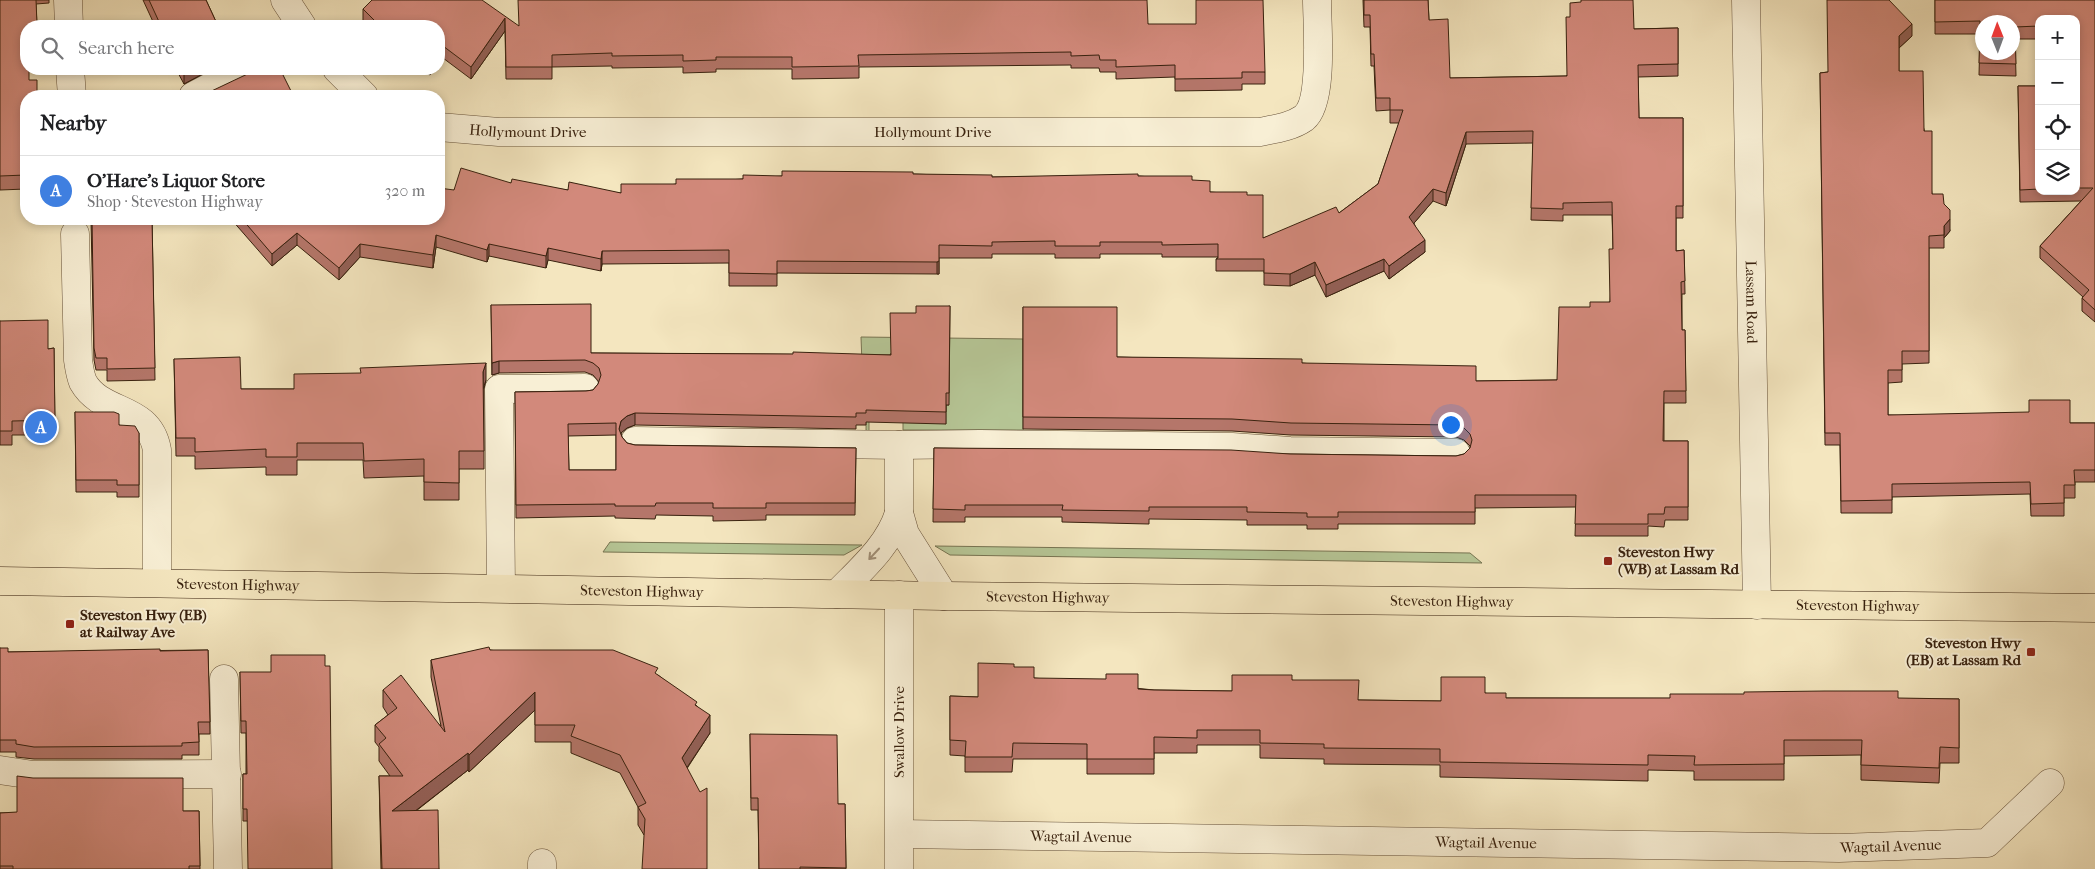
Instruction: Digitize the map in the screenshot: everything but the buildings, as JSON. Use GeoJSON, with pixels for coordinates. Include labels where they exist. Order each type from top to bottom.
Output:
{"type":"FeatureCollection","features":[{"type":"Feature","properties":{"kind":"main road","name":"Steveston Highway"},"geometry":{"type":"LineString","coordinates":[[0,581],[944,596],[2095,608]]}},
{"type":"Feature","properties":{"kind":"street"},"geometry":{"type":"LineString","coordinates":[[68,0],[69,20]]}},
{"type":"Feature","properties":{"kind":"street"},"geometry":{"type":"LineString","coordinates":[[285,0],[298,20]]}},
{"type":"Feature","properties":{"kind":"street","name":"Hollymount Drive"},"geometry":{"type":"LineString","coordinates":[[445,128],[499,132],[1240,132],[1278,129],[1311,120],[1317,87],[1317,0]]}},
{"type":"Feature","properties":{"kind":"street","name":"Lassam Road"},"geometry":{"type":"LineString","coordinates":[[1746,0],[1757,605]]}},
{"type":"Feature","properties":{"kind":"street"},"geometry":{"type":"LineString","coordinates":[[70,75],[72,90]]}},
{"type":"Feature","properties":{"kind":"street"},"geometry":{"type":"LineString","coordinates":[[204,90],[233,75]]}},
{"type":"Feature","properties":{"kind":"street"},"geometry":{"type":"LineString","coordinates":[[343,75],[358,90]]}},
{"type":"Feature","properties":{"kind":"street"},"geometry":{"type":"LineString","coordinates":[[75,234],[78,360],[81,377],[94,395],[138,418],[152,432],[155,440],[157,450],[157,582]]}},
{"type":"Feature","properties":{"kind":"street"},"geometry":{"type":"LineString","coordinates":[[501,588],[499,389],[585,388]]}},
{"type":"Feature","properties":{"kind":"street"},"geometry":{"type":"LineString","coordinates":[[635,441],[1232,447],[1290,451],[1456,453]]}},
{"type":"Feature","properties":{"kind":"street"},"geometry":{"type":"LineString","coordinates":[[899,445],[899,513],[905,534],[944,596]]}},
{"type":"Feature","properties":{"kind":"street"},"geometry":{"type":"LineString","coordinates":[[837,594],[886,541],[893,530],[899,513]]}},
{"type":"Feature","properties":{"kind":"street","name":"Swallow Drive"},"geometry":{"type":"LineString","coordinates":[[899,595],[899,869]]}},
{"type":"Feature","properties":{"kind":"street"},"geometry":{"type":"LineString","coordinates":[[224,679],[228,869]]}},
{"type":"Feature","properties":{"kind":"street"},"geometry":{"type":"LineString","coordinates":[[0,770],[33,775],[227,774]]}},
{"type":"Feature","properties":{"kind":"street","name":"Wagtail Avenue"},"geometry":{"type":"LineString","coordinates":[[900,834],[1840,858],[1987,843],[2050,784]]}},
{"type":"Feature","properties":{"kind":"green space"},"geometry":{"type":"Polygon","coordinates":[[[861,337],[1023,339],[1023,430],[903,430],[903,404],[946,424],[946,405],[949,405],[869,398],[869,431],[866,430],[867,365],[862,364],[861,337]]]}},
{"type":"Feature","properties":{"kind":"green space"},"geometry":{"type":"Polygon","coordinates":[[[610,542],[862,545],[844,555],[603,552],[610,542]]]}},
{"type":"Feature","properties":{"kind":"green space"},"geometry":{"type":"Polygon","coordinates":[[[935,546],[1470,553],[1482,563],[950,555],[935,546]]]}},
{"type":"Feature","properties":{"kind":"place","name":"O'Hare's Liquor Store"},"geometry":{"type":"Point","coordinates":[41,427]}},
{"type":"Feature","properties":{"kind":"place","name":"Steveston Hwy (WB) at Lassam Rd"},"geometry":{"type":"Point","coordinates":[1608,561]}},
{"type":"Feature","properties":{"kind":"place","name":"Steveston Hwy (EB) at Railway Ave"},"geometry":{"type":"Point","coordinates":[70,624]}},
{"type":"Feature","properties":{"kind":"place","name":"Steveston Hwy (EB) at Lassam Rd"},"geometry":{"type":"Point","coordinates":[2031,652]}}]}
